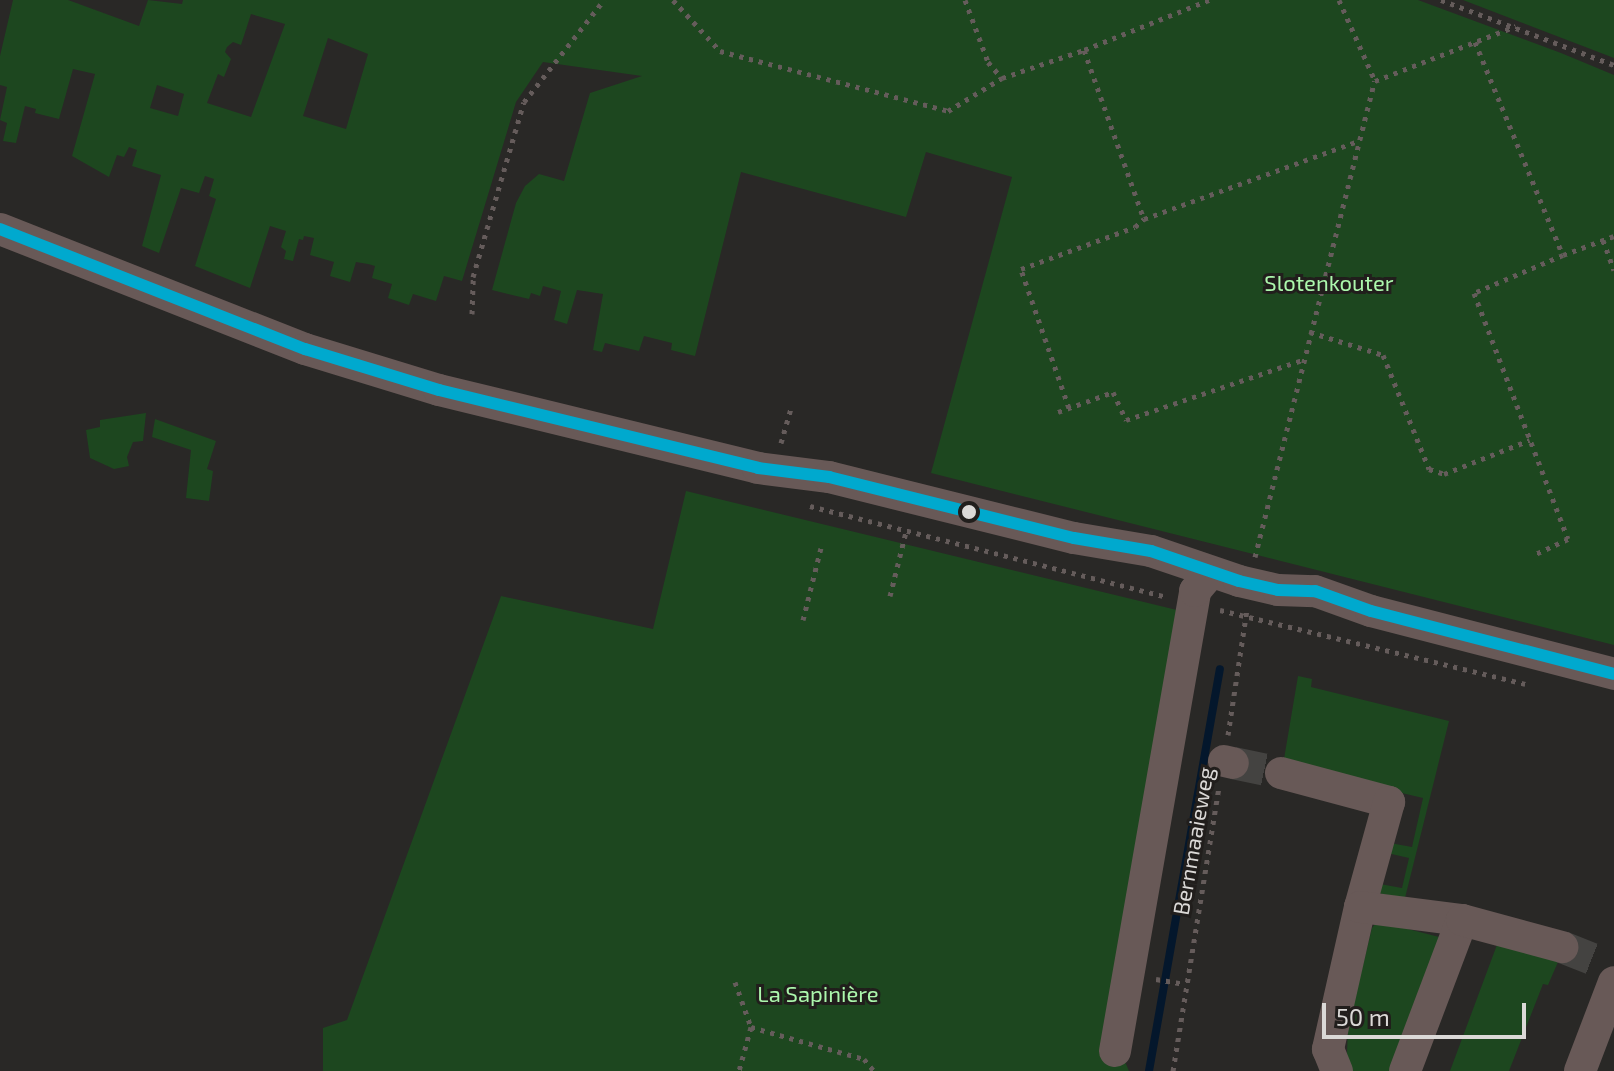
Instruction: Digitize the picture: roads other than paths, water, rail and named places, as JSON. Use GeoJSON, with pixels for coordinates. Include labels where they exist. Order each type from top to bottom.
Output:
{"type":"FeatureCollection","features":[{"type":"Feature","properties":{"kind":"street"},"geometry":{"type":"LineString","coordinates":[[0,229],[305,349],[439,390],[758,468],[829,477],[1074,538],[1203,582],[1274,611],[1371,611],[1614,674]]}},
{"type":"Feature","properties":{"kind":"street"},"geometry":{"type":"LineString","coordinates":[[1115,1051],[1203,582]]}},
{"type":"Feature","properties":{"kind":"street"},"geometry":{"type":"LineString","coordinates":[[1281,773],[1389,802],[1360,907],[1328,1049],[1337,1071]]}},
{"type":"Feature","properties":{"kind":"street"},"geometry":{"type":"LineString","coordinates":[[1360,907],[1462,920],[1562,947]]}},
{"type":"Feature","properties":{"kind":"street"},"geometry":{"type":"LineString","coordinates":[[1405,1071],[1462,920]]}},
{"type":"Feature","properties":{"kind":"street"},"geometry":{"type":"LineString","coordinates":[[1580,1071],[1609,970]]}},
{"type":"Feature","properties":{"kind":"waterway"},"geometry":{"type":"LineString","coordinates":[[1149,1071],[1220,669]]}},
{"type":"Feature","properties":{"kind":"tunnel"},"geometry":{"type":"LineString","coordinates":[[1233,763],[1281,773]]}},
{"type":"Feature","properties":{"kind":"tunnel"},"geometry":{"type":"LineString","coordinates":[[1562,947],[1600,962]]}},
{"type":"Feature","properties":{"kind":"park label","name":"Slotenkouter"},"geometry":{"type":"Point","coordinates":[1329,283]}},
{"type":"Feature","properties":{"kind":"park label","name":"La Sapinière"},"geometry":{"type":"Point","coordinates":[818,994]}}]}
